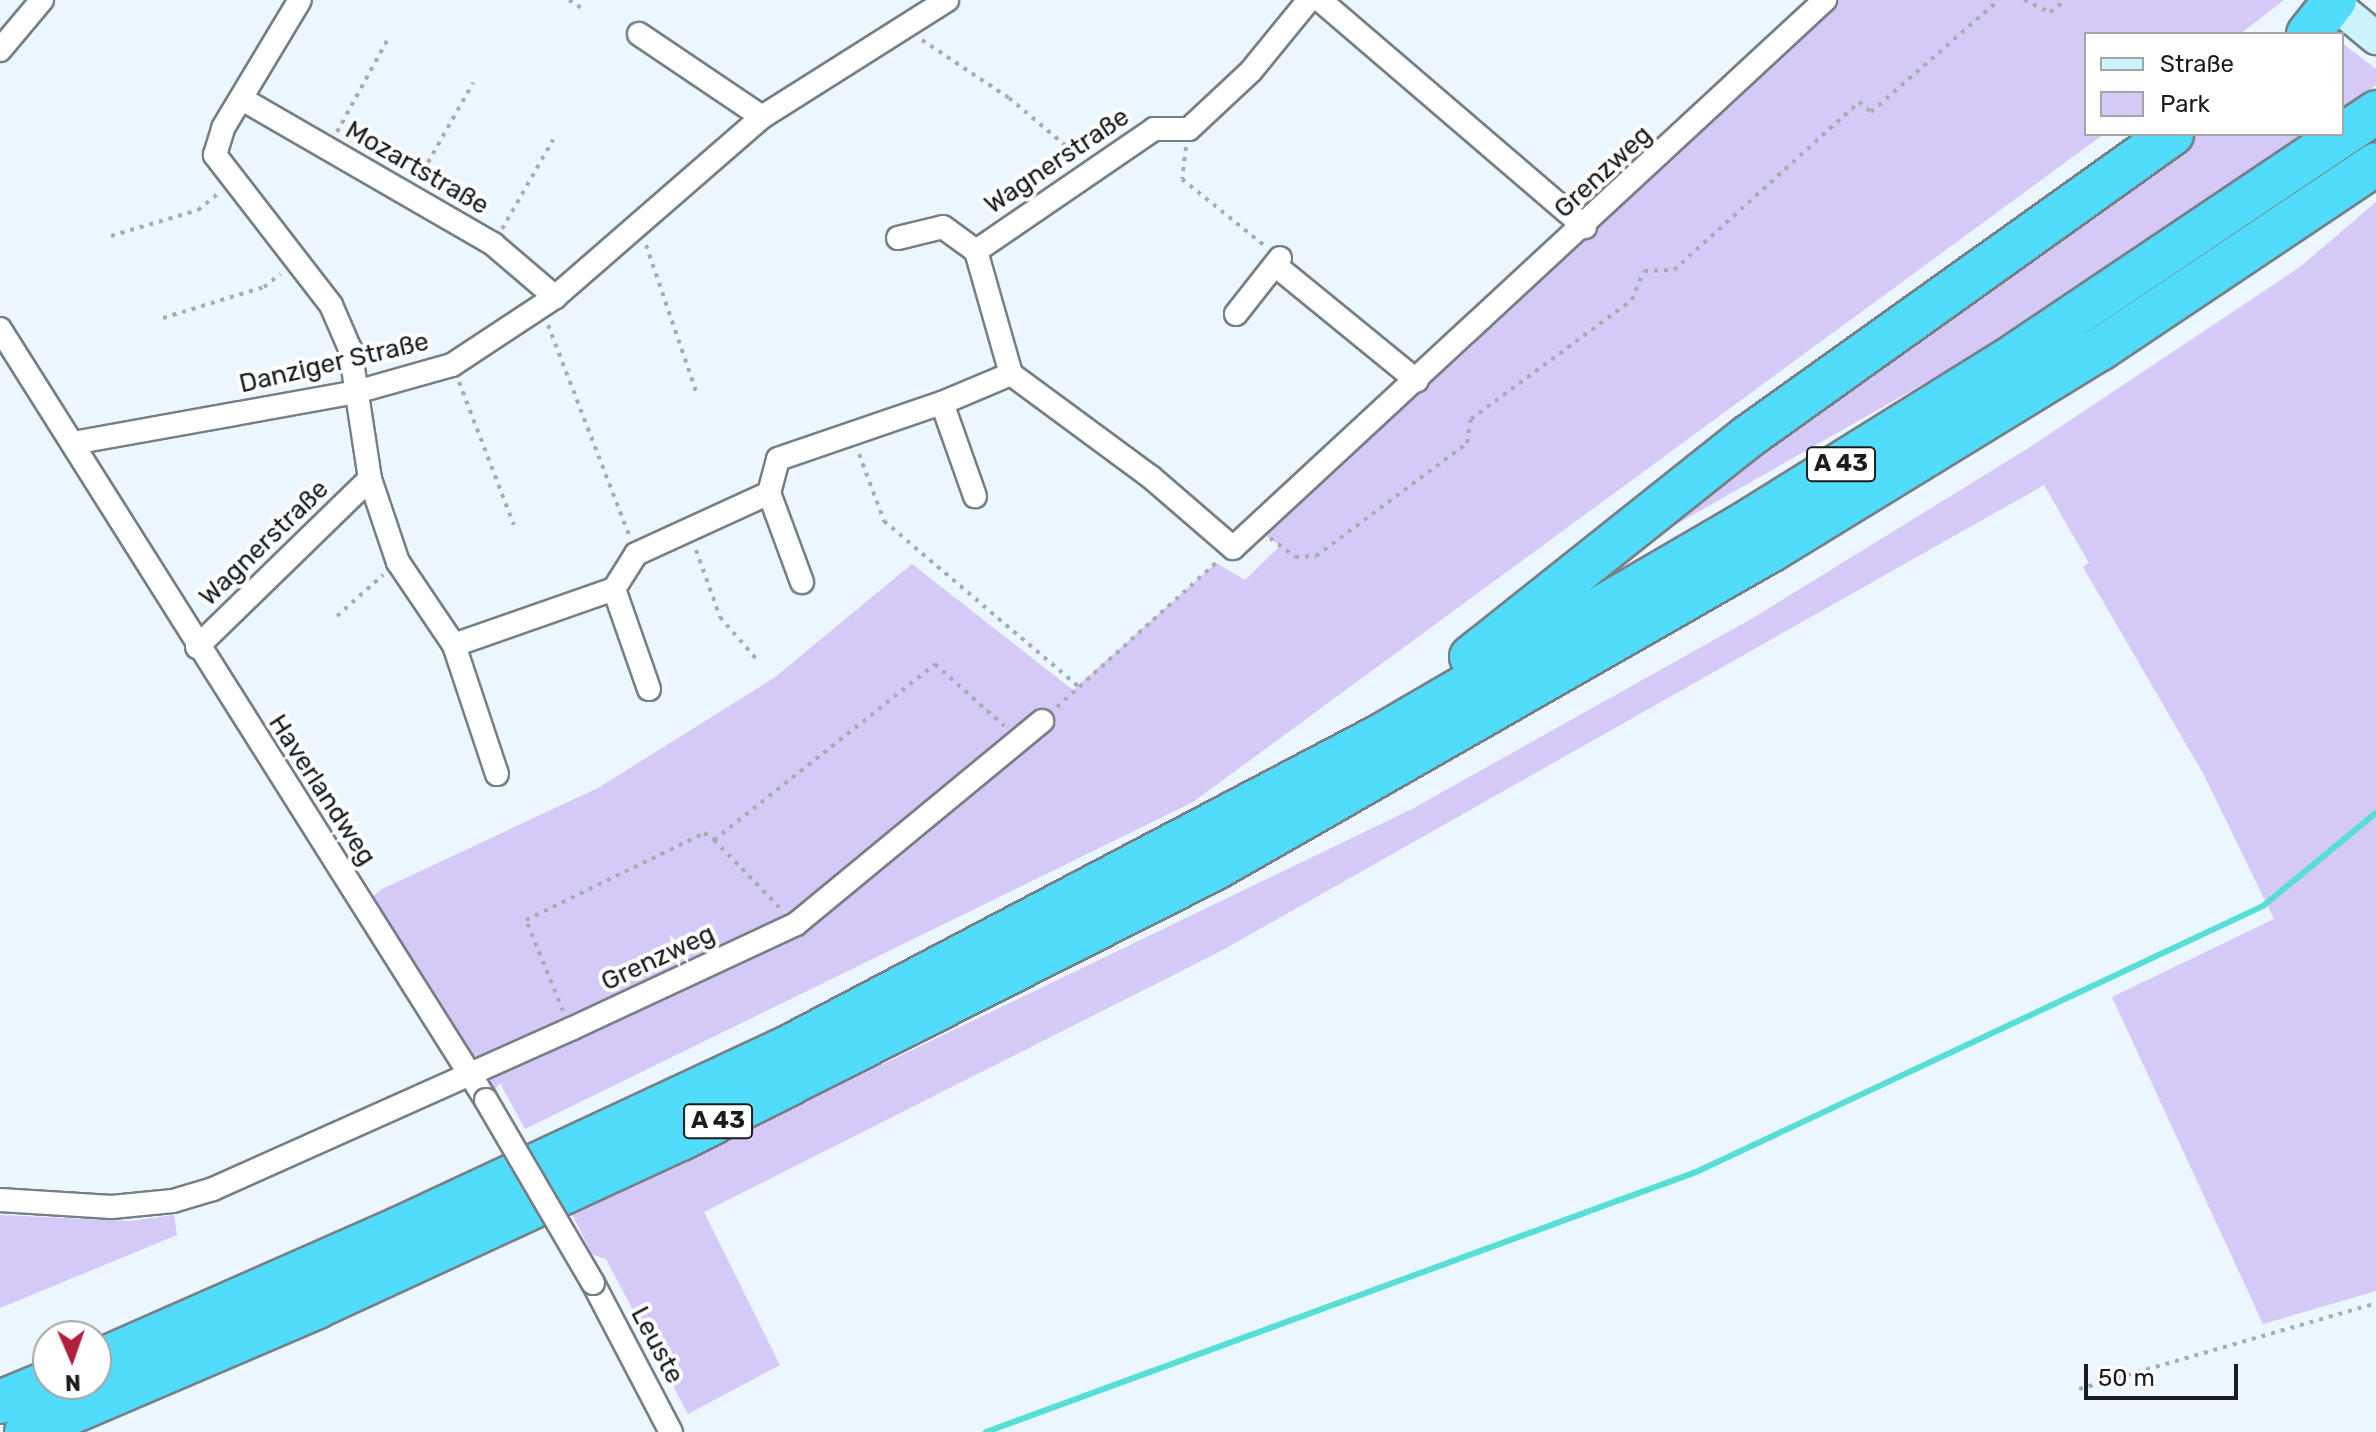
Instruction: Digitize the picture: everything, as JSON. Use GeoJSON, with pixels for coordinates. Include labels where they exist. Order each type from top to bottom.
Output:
{"type":"FeatureCollection","features":[{"type":"Feature","properties":{"kind":"highway","name":"A 43"},"geometry":{"type":"LineString","coordinates":[[2344,134],[2376,112]]}},
{"type":"Feature","properties":{"kind":"highway"},"geometry":{"type":"LineString","coordinates":[[1286,785],[1477,654],[1749,436],[2169,136]]}},
{"type":"Feature","properties":{"kind":"highway","name":"A 43"},"geometry":{"type":"LineString","coordinates":[[112,1355],[454,1203],[792,1045],[1286,785],[1739,527],[2018,353],[2340,136]]}},
{"type":"Feature","properties":{"kind":"highway","name":"A 43"},"geometry":{"type":"LineString","coordinates":[[26,1432],[317,1307],[681,1139],[1216,868],[1770,551],[2100,349],[2376,164]]}},
{"type":"Feature","properties":{"kind":"highway"},"geometry":{"type":"LineString","coordinates":[[0,1402],[32,1389]]}},
{"type":"Feature","properties":{"kind":"street"},"geometry":{"type":"LineString","coordinates":[[0,50],[42,0]]}},
{"type":"Feature","properties":{"kind":"street","name":"Wagnerstraße"},"geometry":{"type":"LineString","coordinates":[[300,0],[216,143],[219,165],[298,259],[331,305],[350,349],[370,479],[398,562],[454,645],[497,774]]}},
{"type":"Feature","properties":{"kind":"street","name":"Danziger Straße"},"geometry":{"type":"LineString","coordinates":[[73,443],[356,392],[452,365],[548,302],[762,117],[947,0]]}},
{"type":"Feature","properties":{"kind":"street"},"geometry":{"type":"LineString","coordinates":[[1189,129],[1251,71],[1309,0]]}},
{"type":"Feature","properties":{"kind":"street"},"geometry":{"type":"LineString","coordinates":[[1320,0],[1585,227]]}},
{"type":"Feature","properties":{"kind":"street","name":"Grenzweg"},"geometry":{"type":"LineString","coordinates":[[1233,548],[1585,227],[1825,0]]}},
{"type":"Feature","properties":{"kind":"street"},"geometry":{"type":"LineString","coordinates":[[639,34],[762,117]]}},
{"type":"Feature","properties":{"kind":"street","name":"Mozartstraße"},"geometry":{"type":"LineString","coordinates":[[242,99],[493,244],[548,302]]}},
{"type":"Feature","properties":{"kind":"street","name":"Wagnerstraße"},"geometry":{"type":"LineString","coordinates":[[976,251],[1154,129],[1189,129]]}},
{"type":"Feature","properties":{"kind":"street","name":"Wagnerstraße"},"geometry":{"type":"LineString","coordinates":[[898,238],[943,227],[976,251],[1011,374]]}},
{"type":"Feature","properties":{"kind":"street"},"geometry":{"type":"LineString","coordinates":[[1236,314],[1277,262],[1417,381]]}},
{"type":"Feature","properties":{"kind":"street","name":"Haverlandweg"},"geometry":{"type":"LineString","coordinates":[[0,329],[197,647],[472,1073],[593,1283]]}},
{"type":"Feature","properties":{"kind":"street"},"geometry":{"type":"LineString","coordinates":[[802,582],[769,493],[778,459],[942,403],[1011,374],[1152,478],[1233,548]]}},
{"type":"Feature","properties":{"kind":"street"},"geometry":{"type":"LineString","coordinates":[[942,403],[975,496]]}},
{"type":"Feature","properties":{"kind":"street","name":"Wagnerstraße"},"geometry":{"type":"LineString","coordinates":[[197,647],[370,479]]}},
{"type":"Feature","properties":{"kind":"street"},"geometry":{"type":"LineString","coordinates":[[454,645],[614,589],[636,554],[687,527],[769,493]]}},
{"type":"Feature","properties":{"kind":"street"},"geometry":{"type":"LineString","coordinates":[[614,589],[649,689]]}},
{"type":"Feature","properties":{"kind":"street","name":"Grenzweg"},"geometry":{"type":"LineString","coordinates":[[0,1200],[112,1207],[173,1201],[213,1189],[571,1029],[796,924],[1042,721]]}},
{"type":"Feature","properties":{"kind":"street","name":"Leuste"},"geometry":{"type":"LineString","coordinates":[[593,1283],[671,1432]]}},
{"type":"Feature","properties":{"kind":"path"},"geometry":{"type":"LineString","coordinates":[[569,0],[583,9]]}},
{"type":"Feature","properties":{"kind":"path"},"geometry":{"type":"LineString","coordinates":[[1256,528],[1295,557],[1316,556],[1467,443],[1471,419],[1632,300],[1644,271],[1674,270],[1859,102],[1871,112],[1999,0]]}},
{"type":"Feature","properties":{"kind":"path"},"geometry":{"type":"LineString","coordinates":[[2024,0],[2050,12],[2066,0]]}},
{"type":"Feature","properties":{"kind":"path"},"geometry":{"type":"LineString","coordinates":[[903,28],[1009,98],[1095,169]]}},
{"type":"Feature","properties":{"kind":"path"},"geometry":{"type":"LineString","coordinates":[[327,148],[388,39]]}},
{"type":"Feature","properties":{"kind":"path"},"geometry":{"type":"LineString","coordinates":[[409,196],[473,83]]}},
{"type":"Feature","properties":{"kind":"path"},"geometry":{"type":"LineString","coordinates":[[1189,129],[1182,179],[1277,262]]}},
{"type":"Feature","properties":{"kind":"path"},"geometry":{"type":"LineString","coordinates":[[493,244],[553,140]]}},
{"type":"Feature","properties":{"kind":"path"},"geometry":{"type":"LineString","coordinates":[[111,236],[198,210],[233,181]]}},
{"type":"Feature","properties":{"kind":"path"},"geometry":{"type":"LineString","coordinates":[[638,225],[697,394]]}},
{"type":"Feature","properties":{"kind":"path"},"geometry":{"type":"LineString","coordinates":[[163,318],[264,287],[298,259]]}},
{"type":"Feature","properties":{"kind":"path"},"geometry":{"type":"LineString","coordinates":[[548,302],[636,554]]}},
{"type":"Feature","properties":{"kind":"path"},"geometry":{"type":"LineString","coordinates":[[452,365],[514,525]]}},
{"type":"Feature","properties":{"kind":"path"},"geometry":{"type":"LineString","coordinates":[[851,433],[884,521],[1078,686]]}},
{"type":"Feature","properties":{"kind":"path"},"geometry":{"type":"LineString","coordinates":[[687,527],[720,617],[758,661]]}},
{"type":"Feature","properties":{"kind":"path"},"geometry":{"type":"LineString","coordinates":[[714,840],[935,664],[1006,729],[1042,721],[1233,548]]}},
{"type":"Feature","properties":{"kind":"path"},"geometry":{"type":"LineString","coordinates":[[337,616],[398,562]]}},
{"type":"Feature","properties":{"kind":"path"},"geometry":{"type":"LineString","coordinates":[[571,1029],[526,920],[704,833],[796,924]]}},
{"type":"Feature","properties":{"kind":"path"},"geometry":{"type":"LineString","coordinates":[[2079,1389],[2376,1303]]}},
{"type":"Feature","properties":{"kind":"green space"},"geometry":{"type":"Polygon","coordinates":[[[1825,0],[2284,0],[2243,32],[2084,32],[2084,136],[2101,136],[1193,802],[525,1129],[500,1083],[486,1100],[362,905],[382,889],[598,788],[774,678],[912,564],[1073,690],[1216,563],[1245,580],[1280,546],[1256,528],[1825,0]]]}},
{"type":"Feature","properties":{"kind":"green space"},"geometry":{"type":"Polygon","coordinates":[[[2344,45],[2376,69],[2376,85],[2344,107],[2344,45]]]}},
{"type":"Feature","properties":{"kind":"green space"},"geometry":{"type":"Polygon","coordinates":[[[2191,136],[2300,136],[1969,358],[1654,537],[1960,300],[2191,136]]]}},
{"type":"Feature","properties":{"kind":"green space"},"geometry":{"type":"Polygon","coordinates":[[[2376,202],[2376,1291],[2263,1324],[2112,997],[2274,919],[2204,775],[2083,567],[2089,563],[2044,485],[1221,951],[704,1212],[780,1365],[688,1414],[606,1259],[592,1254],[572,1214],[1412,809],[1753,618],[2027,449],[2300,267],[2376,202]]]}},
{"type":"Feature","properties":{"kind":"green space"},"geometry":{"type":"Polygon","coordinates":[[[0,1215],[130,1221],[174,1215],[177,1235],[0,1308],[0,1215]]]}},
{"type":"Feature","properties":{"kind":"waterway"},"geometry":{"type":"LineString","coordinates":[[986,1432],[1696,1172],[2263,906],[2376,813]]}}]}
